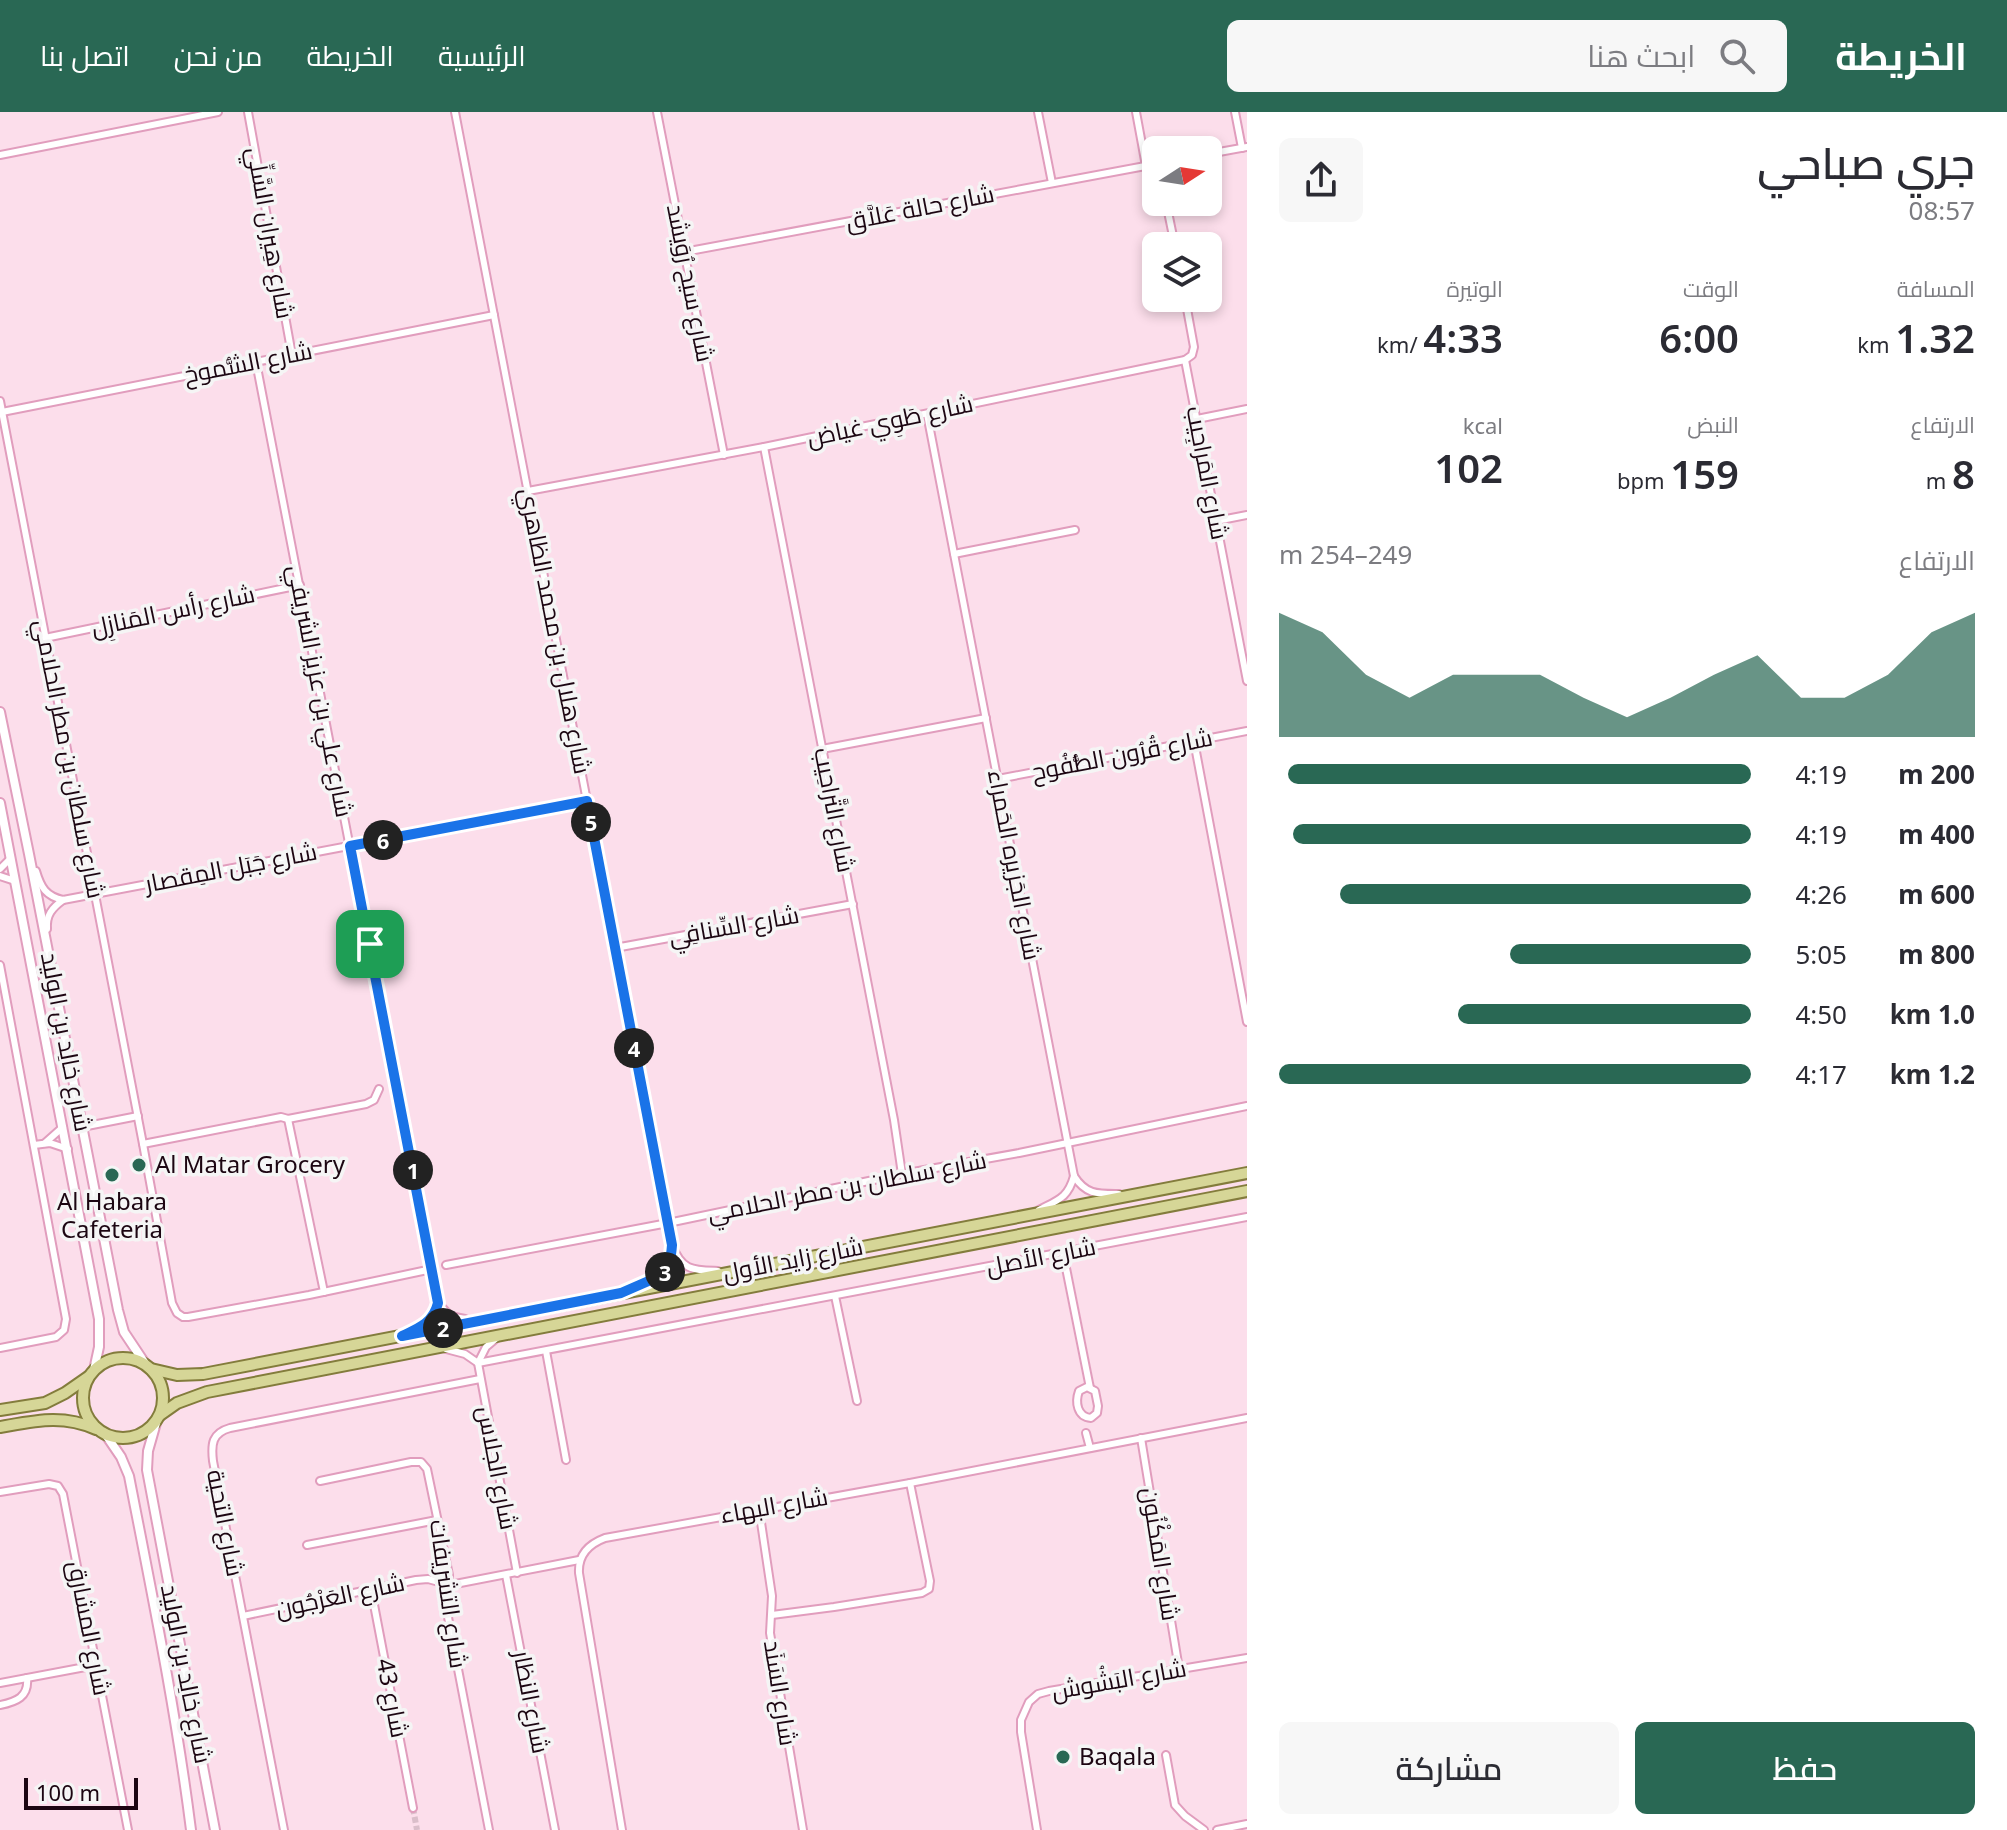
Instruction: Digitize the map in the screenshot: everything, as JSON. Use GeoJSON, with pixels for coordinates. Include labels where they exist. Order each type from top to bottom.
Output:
{"type":"FeatureCollection","features":[{"type":"Feature","properties":{"kind":"main road","name":"شارع زايد الأول"},"geometry":{"type":"LineString","coordinates":[[149,1367],[177,1375],[203,1374],[1247,1173]]}},
{"type":"Feature","properties":{"kind":"main road","name":"شارع زايد الأول"},"geometry":{"type":"LineString","coordinates":[[158,1419],[177,1403],[207,1392],[1247,1191]]}},
{"type":"Feature","properties":{"kind":"main road"},"geometry":{"type":"LineString","coordinates":[[0,1410],[45,1403],[65,1393],[110,1360],[119,1358],[138,1361],[149,1367],[162,1386],[164,1396],[158,1419],[149,1430],[133,1438],[124,1439],[81,1423],[58,1419],[0,1427]]}},
{"type":"Feature","properties":{"kind":"main road"},"geometry":{"type":"LineString","coordinates":[[92,1373],[85,1385],[83,1405],[86,1415],[103,1433]]}},
{"type":"Feature","properties":{"kind":"street"},"geometry":{"type":"LineString","coordinates":[[0,155],[194,114],[218,112]]}},
{"type":"Feature","properties":{"kind":"street","name":"شارع هِيران السَّلِّي"},"geometry":{"type":"LineString","coordinates":[[248,112],[292,355]]}},
{"type":"Feature","properties":{"kind":"street","name":"شارع هلال بن محمد الظاهري"},"geometry":{"type":"LineString","coordinates":[[455,112],[672,1245]]}},
{"type":"Feature","properties":{"kind":"street","name":"شارع سيح رُوَيشد"},"geometry":{"type":"LineString","coordinates":[[657,112],[724,455]]}},
{"type":"Feature","properties":{"kind":"street"},"geometry":{"type":"LineString","coordinates":[[1038,112],[1052,183]]}},
{"type":"Feature","properties":{"kind":"street"},"geometry":{"type":"LineString","coordinates":[[1136,112],[1142,144]]}},
{"type":"Feature","properties":{"kind":"street"},"geometry":{"type":"LineString","coordinates":[[1222,151],[1245,147],[1235,112]]}},
{"type":"Feature","properties":{"kind":"street","name":"شارع حالة عَلاَّق"},"geometry":{"type":"LineString","coordinates":[[684,252],[1142,167]]}},
{"type":"Feature","properties":{"kind":"street"},"geometry":{"type":"LineString","coordinates":[[1185,360],[1192,355],[1194,347],[1188,312]]}},
{"type":"Feature","properties":{"kind":"street","name":"شارع الشُّموخ"},"geometry":{"type":"LineString","coordinates":[[2,412],[494,315]]}},
{"type":"Feature","properties":{"kind":"street","name":"شارع طَوِي غياض"},"geometry":{"type":"LineString","coordinates":[[528,491],[724,455],[1185,360]]}},
{"type":"Feature","properties":{"kind":"street","name":"شارع المَراجِيب"},"geometry":{"type":"LineString","coordinates":[[1185,360],[1247,681]]}},
{"type":"Feature","properties":{"kind":"street","name":"شارع علي بن عزيز الشريفي"},"geometry":{"type":"LineString","coordinates":[[256,362],[438,1303]]}},
{"type":"Feature","properties":{"kind":"street","name":"شارع سلطان بن مطر الحلامي"},"geometry":{"type":"LineString","coordinates":[[0,401],[172,1303],[177,1313],[188,1317],[432,1269]]}},
{"type":"Feature","properties":{"kind":"street"},"geometry":{"type":"LineString","coordinates":[[1197,419],[1247,409]]}},
{"type":"Feature","properties":{"kind":"street","name":"شارع الجَزيره الحَمراء"},"geometry":{"type":"LineString","coordinates":[[927,414],[1074,1176]]}},
{"type":"Feature","properties":{"kind":"street","name":"شارع التَّراحِيب"},"geometry":{"type":"LineString","coordinates":[[764,447],[902,1174]]}},
{"type":"Feature","properties":{"kind":"street"},"geometry":{"type":"LineString","coordinates":[[1216,521],[1247,515]]}},
{"type":"Feature","properties":{"kind":"street"},"geometry":{"type":"LineString","coordinates":[[954,554],[1075,530]]}},
{"type":"Feature","properties":{"kind":"street","name":"شارع رأس المَنازِل"},"geometry":{"type":"LineString","coordinates":[[45,638],[300,585]]}},
{"type":"Feature","properties":{"kind":"street","name":"شارع خالِد بن الوليد"},"geometry":{"type":"LineString","coordinates":[[0,712],[120,1320],[129,1342],[149,1367]]}},
{"type":"Feature","properties":{"kind":"street"},"geometry":{"type":"LineString","coordinates":[[822,749],[986,718]]}},
{"type":"Feature","properties":{"kind":"street","name":"شارع قُرُون الطُّفُوح"},"geometry":{"type":"LineString","coordinates":[[998,779],[1247,731]]}},
{"type":"Feature","properties":{"kind":"street"},"geometry":{"type":"LineString","coordinates":[[1194,741],[1247,1022]]}},
{"type":"Feature","properties":{"kind":"street","name":"شارع جَبَل المِقصار"},"geometry":{"type":"LineString","coordinates":[[63,900],[587,801]]}},
{"type":"Feature","properties":{"kind":"street","name":"شارع خالِد بن الوليد"},"geometry":{"type":"LineString","coordinates":[[0,803],[99,1319],[99,1347],[92,1373]]}},
{"type":"Feature","properties":{"kind":"street"},"geometry":{"type":"LineString","coordinates":[[29,854],[46,893],[63,900]]}},
{"type":"Feature","properties":{"kind":"street"},"geometry":{"type":"LineString","coordinates":[[0,869],[11,858]]}},
{"type":"Feature","properties":{"kind":"street"},"geometry":{"type":"LineString","coordinates":[[0,876],[16,882]]}},
{"type":"Feature","properties":{"kind":"street"},"geometry":{"type":"LineString","coordinates":[[50,960],[47,916],[63,900]]}},
{"type":"Feature","properties":{"kind":"street","name":"شارع السِّنافِي"},"geometry":{"type":"LineString","coordinates":[[615,948],[853,904]]}},
{"type":"Feature","properties":{"kind":"street"},"geometry":{"type":"LineString","coordinates":[[0,965],[66,1325],[56,1337],[0,1348]]}},
{"type":"Feature","properties":{"kind":"street"},"geometry":{"type":"LineString","coordinates":[[143,1144],[371,1103],[379,1089]]}},
{"type":"Feature","properties":{"kind":"street","name":"شارع سلطان بن مطر الحلامي"},"geometry":{"type":"LineString","coordinates":[[446,1265],[1247,1106]]}},
{"type":"Feature","properties":{"kind":"street"},"geometry":{"type":"LineString","coordinates":[[82,1127],[138,1116]]}},
{"type":"Feature","properties":{"kind":"street"},"geometry":{"type":"LineString","coordinates":[[288,1119],[324,1292]]}},
{"type":"Feature","properties":{"kind":"street"},"geometry":{"type":"LineString","coordinates":[[45,1143],[63,1127]]}},
{"type":"Feature","properties":{"kind":"street"},"geometry":{"type":"LineString","coordinates":[[34,1145],[45,1143],[68,1149]]}},
{"type":"Feature","properties":{"kind":"street"},"geometry":{"type":"LineString","coordinates":[[1074,1176],[1091,1192],[1139,1194]]}},
{"type":"Feature","properties":{"kind":"street"},"geometry":{"type":"LineString","coordinates":[[1027,1215],[1062,1198],[1070,1189],[1074,1176]]}},
{"type":"Feature","properties":{"kind":"street","name":"شارع الأصل"},"geometry":{"type":"LineString","coordinates":[[478,1363],[1247,1217]]}},
{"type":"Feature","properties":{"kind":"street"},"geometry":{"type":"LineString","coordinates":[[672,1245],[678,1259],[687,1267],[734,1272]]}},
{"type":"Feature","properties":{"kind":"street"},"geometry":{"type":"LineString","coordinates":[[621,1293],[665,1272],[672,1245]]}},
{"type":"Feature","properties":{"kind":"street"},"geometry":{"type":"LineString","coordinates":[[1063,1253],[1090,1388],[1096,1394],[1098,1411],[1091,1418],[1082,1415]]}},
{"type":"Feature","properties":{"kind":"street"},"geometry":{"type":"LineString","coordinates":[[835,1296],[857,1401]]}},
{"type":"Feature","properties":{"kind":"street"},"geometry":{"type":"LineString","coordinates":[[438,1303],[454,1318],[487,1320]]}},
{"type":"Feature","properties":{"kind":"street"},"geometry":{"type":"LineString","coordinates":[[402,1336],[429,1321],[438,1303]]}},
{"type":"Feature","properties":{"kind":"street"},"geometry":{"type":"LineString","coordinates":[[437,1348],[457,1351],[478,1363],[486,1347],[501,1335]]}},
{"type":"Feature","properties":{"kind":"street"},"geometry":{"type":"LineString","coordinates":[[546,1351],[566,1460]]}},
{"type":"Feature","properties":{"kind":"street","name":"شارع الجلاس"},"geometry":{"type":"LineString","coordinates":[[478,1363],[517,1573]]}},
{"type":"Feature","properties":{"kind":"street","name":"شارع التحية"},"geometry":{"type":"LineString","coordinates":[[284,1830],[213,1461],[212,1441],[217,1433],[230,1428],[480,1379]]}},
{"type":"Feature","properties":{"kind":"street"},"geometry":{"type":"LineString","coordinates":[[1084,1425],[1078,1409],[1078,1394],[1081,1389],[1090,1388]]}},
{"type":"Feature","properties":{"kind":"street","name":"شارع البهاء"},"geometry":{"type":"LineString","coordinates":[[579,1560],[592,1544],[605,1538],[1247,1418]]}},
{"type":"Feature","properties":{"kind":"street","name":"شارع خالِد بن الوليد"},"geometry":{"type":"LineString","coordinates":[[158,1419],[147,1461],[149,1481],[215,1830]]}},
{"type":"Feature","properties":{"kind":"street","name":"شارع خالِد بن الوليد"},"geometry":{"type":"LineString","coordinates":[[103,1433],[121,1457],[129,1476],[174,1715],[191,1830]]}},
{"type":"Feature","properties":{"kind":"street"},"geometry":{"type":"LineString","coordinates":[[1086,1433],[1090,1448]]}},
{"type":"Feature","properties":{"kind":"street","name":"شارع المَكْنُون"},"geometry":{"type":"LineString","coordinates":[[1141,1438],[1179,1669]]}},
{"type":"Feature","properties":{"kind":"street","name":"شارع التشريفات"},"geometry":{"type":"LineString","coordinates":[[320,1481],[411,1462],[421,1462],[425,1466],[450,1585],[447,1612],[489,1830]]}},
{"type":"Feature","properties":{"kind":"street"},"geometry":{"type":"LineString","coordinates":[[772,1615],[922,1593],[929,1589],[910,1483]]}},
{"type":"Feature","properties":{"kind":"street","name":"شارع المشارق"},"geometry":{"type":"LineString","coordinates":[[0,1492],[49,1484],[61,1490],[128,1830]]}},
{"type":"Feature","properties":{"kind":"street","name":"شارع السَنَد"},"geometry":{"type":"LineString","coordinates":[[759,1509],[772,1596],[770,1633],[803,1830]]}},
{"type":"Feature","properties":{"kind":"street"},"geometry":{"type":"LineString","coordinates":[[307,1545],[437,1520]]}},
{"type":"Feature","properties":{"kind":"street"},"geometry":{"type":"LineString","coordinates":[[579,1560],[622,1830]]}},
{"type":"Feature","properties":{"kind":"street","name":"شارع العَرْجُون"},"geometry":{"type":"LineString","coordinates":[[243,1616],[421,1579],[450,1585],[579,1560]]}},
{"type":"Feature","properties":{"kind":"street","name":"شارع النظار"},"geometry":{"type":"LineString","coordinates":[[506,1575],[555,1830]]}},
{"type":"Feature","properties":{"kind":"street","name":"شارع 43"},"geometry":{"type":"LineString","coordinates":[[371,1589],[413,1808]]}},
{"type":"Feature","properties":{"kind":"street","name":"شارع البَشُوش"},"geometry":{"type":"LineString","coordinates":[[1037,1830],[1021,1725],[1022,1714],[1038,1694],[1247,1658]]}},
{"type":"Feature","properties":{"kind":"street"},"geometry":{"type":"LineString","coordinates":[[0,1683],[96,1665]]}},
{"type":"Feature","properties":{"kind":"street"},"geometry":{"type":"LineString","coordinates":[[0,1705],[22,1697],[27,1690],[27,1678]]}},
{"type":"Feature","properties":{"kind":"street"},"geometry":{"type":"LineString","coordinates":[[1166,1755],[1175,1805],[1204,1830]]}},
{"type":"Feature","properties":{"kind":"street"},"geometry":{"type":"LineString","coordinates":[[1217,1830],[1247,1824]]}},
{"type":"Feature","properties":{"kind":"tunnel"},"geometry":{"type":"LineString","coordinates":[[413,1808],[417,1830]]}},
{"type":"Feature","properties":{"kind":"place","name":"Al Matar Grocery"},"geometry":{"type":"Point","coordinates":[139,1165]}},
{"type":"Feature","properties":{"kind":"place","name":"Al Habara Cafeteria"},"geometry":{"type":"Point","coordinates":[112,1175]}},
{"type":"Feature","properties":{"kind":"place","name":"Baqala"},"geometry":{"type":"Point","coordinates":[1063,1757]}},
{"type":"Feature","properties":{"kind":"route"},"geometry":{"type":"LineString","coordinates":[[587,801],[672,1245],[665,1272],[621,1293],[402,1336],[429,1321],[438,1303],[370,944],[350,846],[587,801]]}}]}
